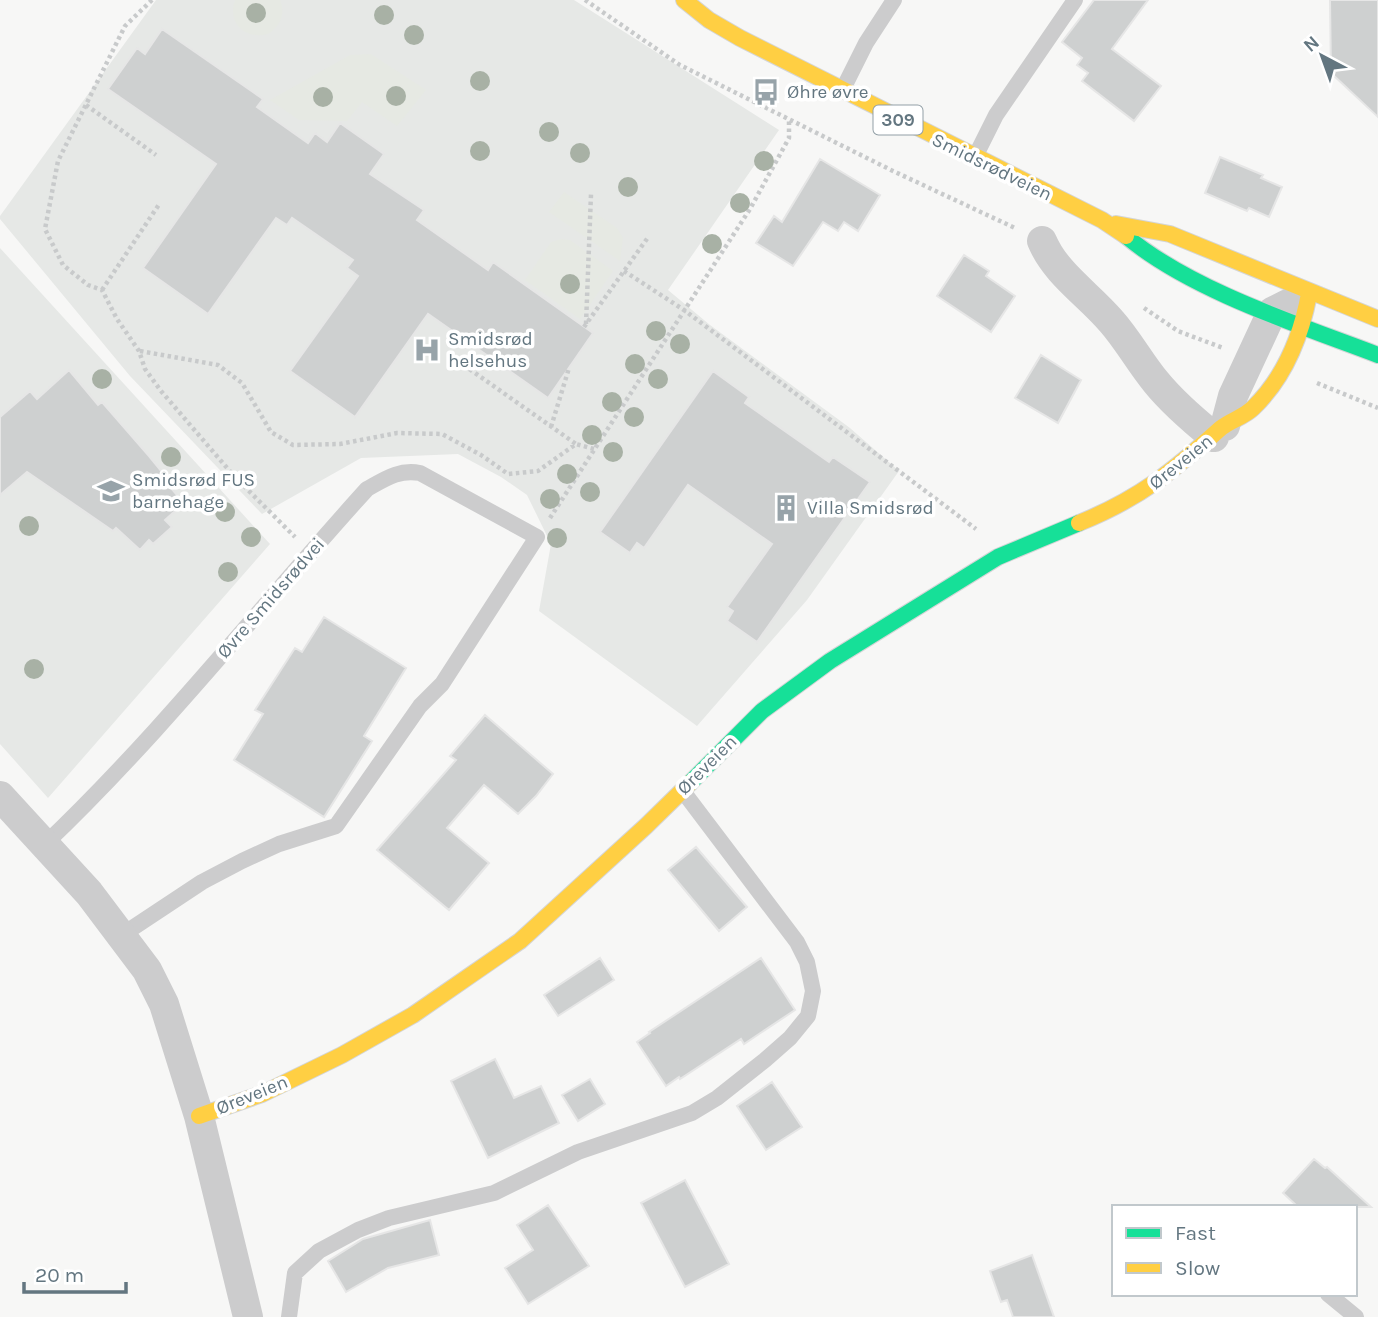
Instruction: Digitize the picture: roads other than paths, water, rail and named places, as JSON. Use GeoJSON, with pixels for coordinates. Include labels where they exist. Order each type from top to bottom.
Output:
{"type":"FeatureCollection","features":[{"type":"Feature","properties":{"kind":"street","name":"Smidsrødveien"},"geometry":{"type":"LineString","coordinates":[[683,4],[974,159],[1107,222],[1156,260],[1304,326],[1378,355]]}},
{"type":"Feature","properties":{"kind":"street","name":"Smidsrødveien"},"geometry":{"type":"LineString","coordinates":[[1107,222],[1170,234],[1378,319]]}},
{"type":"Feature","properties":{"kind":"street"},"geometry":{"type":"LineString","coordinates":[[1042,241],[1047,253],[1067,278],[1111,320],[1155,381],[1181,410],[1219,431]]}},
{"type":"Feature","properties":{"kind":"street"},"geometry":{"type":"LineString","coordinates":[[1272,312],[1310,292]]}},
{"type":"Feature","properties":{"kind":"street","name":"Øreveien"},"geometry":{"type":"LineString","coordinates":[[199,1116],[262,1094],[342,1055],[413,1015],[520,941],[682,790],[762,711],[830,660],[998,557],[1104,513],[1142,493],[1219,431],[1252,409],[1271,388],[1284,369],[1304,326],[1310,292]]}},
{"type":"Feature","properties":{"kind":"street","name":"Øreveien"},"geometry":{"type":"LineString","coordinates":[[1219,431],[1272,312]]}},
{"type":"Feature","properties":{"kind":"street"},"geometry":{"type":"LineString","coordinates":[[0,796],[43,846],[89,893],[147,970],[164,1004],[199,1116],[248,1317]]}},
{"type":"Feature","properties":{"kind":"lane"},"geometry":{"type":"LineString","coordinates":[[842,91],[866,43],[894,0]]}},
{"type":"Feature","properties":{"kind":"lane"},"geometry":{"type":"LineString","coordinates":[[974,159],[996,116],[1075,0]]}},
{"type":"Feature","properties":{"kind":"lane","name":"Øvre Smidsrødvei"},"geometry":{"type":"LineString","coordinates":[[43,846],[150,736],[367,489],[386,478],[408,471],[420,473],[537,537],[442,684],[420,706],[336,826],[279,844],[242,861],[202,883],[122,935]]}},
{"type":"Feature","properties":{"kind":"lane"},"geometry":{"type":"LineString","coordinates":[[289,1317],[295,1273],[319,1251],[358,1230],[389,1218],[494,1193],[578,1152],[692,1113],[717,1098],[765,1060],[790,1038],[808,1016],[813,991],[807,962],[797,942],[682,790]]}},
{"type":"Feature","properties":{"kind":"lane"},"geometry":{"type":"LineString","coordinates":[[1330,1296],[1356,1317]]}},
{"type":"Feature","properties":{"kind":"place","name":"Øhre øvre"},"geometry":{"type":"Point","coordinates":[766,92]}},
{"type":"Feature","properties":{"kind":"place","name":"Smidsrød helsehus"},"geometry":{"type":"Point","coordinates":[427,350]}},
{"type":"Feature","properties":{"kind":"place","name":"Smidsrød FUS barnehage"},"geometry":{"type":"Point","coordinates":[111,491]}},
{"type":"Feature","properties":{"kind":"place","name":"Villa Smidsrød"},"geometry":{"type":"Point","coordinates":[786,508]}}]}
